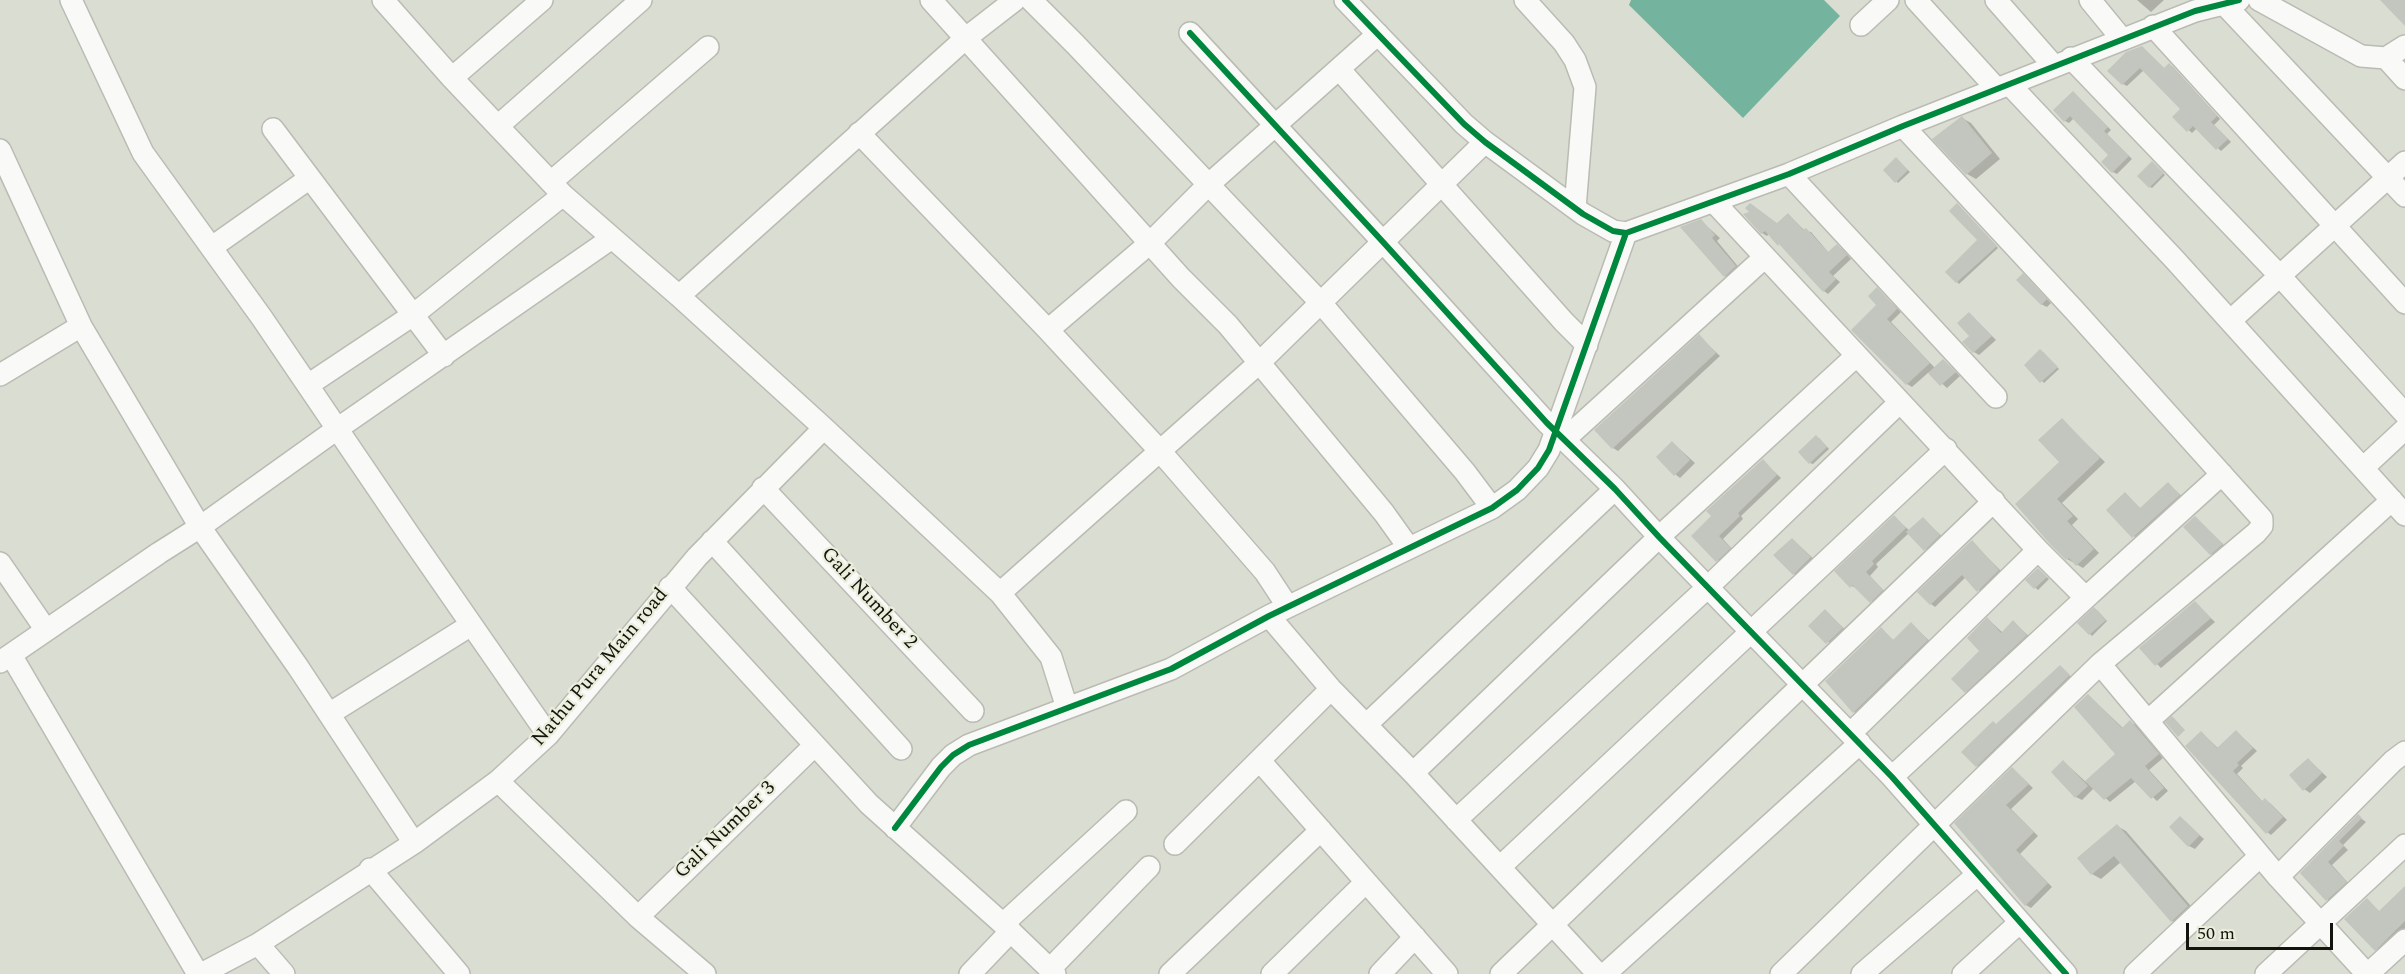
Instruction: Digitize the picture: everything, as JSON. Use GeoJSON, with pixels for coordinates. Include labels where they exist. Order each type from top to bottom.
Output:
{"type":"FeatureCollection","features":[{"type":"Feature","properties":{"kind":"street"},"geometry":{"type":"LineString","coordinates":[[71,0],[134,137],[158,174],[308,385],[548,735]]}},
{"type":"Feature","properties":{"kind":"street"},"geometry":{"type":"LineString","coordinates":[[383,0],[452,78],[557,189],[824,428],[1000,593],[1051,657],[1066,704]]}},
{"type":"Feature","properties":{"kind":"street"},"geometry":{"type":"LineString","coordinates":[[452,78],[542,0]]}},
{"type":"Feature","properties":{"kind":"street"},"geometry":{"type":"LineString","coordinates":[[498,126],[641,0]]}},
{"type":"Feature","properties":{"kind":"street"},"geometry":{"type":"LineString","coordinates":[[932,0],[1150,243],[1228,325],[1384,513],[1405,542]]}},
{"type":"Feature","properties":{"kind":"street"},"geometry":{"type":"LineString","coordinates":[[679,296],[966,38],[1015,0]]}},
{"type":"Feature","properties":{"kind":"street"},"geometry":{"type":"LineString","coordinates":[[1031,0],[1076,44],[1207,186],[1321,303],[1488,503]]}},
{"type":"Feature","properties":{"kind":"street"},"geometry":{"type":"LineString","coordinates":[[1345,0],[1464,124],[1485,142],[1579,211],[1619,232],[1714,202],[1789,174],[2153,26],[2190,5],[2232,2],[2405,196]]}},
{"type":"Feature","properties":{"kind":"street"},"geometry":{"type":"LineString","coordinates":[[1525,0],[1564,43],[1575,60],[1585,87],[1579,211]]}},
{"type":"Feature","properties":{"kind":"street"},"geometry":{"type":"LineString","coordinates":[[1861,25],[1888,0]]}},
{"type":"Feature","properties":{"kind":"street"},"geometry":{"type":"LineString","coordinates":[[1916,0],[2230,321],[2398,508],[2148,721]]}},
{"type":"Feature","properties":{"kind":"street"},"geometry":{"type":"LineString","coordinates":[[1996,0],[2280,276],[2405,414]]}},
{"type":"Feature","properties":{"kind":"street"},"geometry":{"type":"LineString","coordinates":[[2090,0],[2122,39]]}},
{"type":"Feature","properties":{"kind":"street"},"geometry":{"type":"LineString","coordinates":[[2259,0],[2361,56],[2386,58],[2405,46]]}},
{"type":"Feature","properties":{"kind":"street"},"geometry":{"type":"LineString","coordinates":[[2153,26],[2405,303]]}},
{"type":"Feature","properties":{"kind":"street"},"geometry":{"type":"LineString","coordinates":[[1190,33],[1532,407],[1615,489],[1892,777],[2064,973]]}},
{"type":"Feature","properties":{"kind":"street"},"geometry":{"type":"LineString","coordinates":[[1048,330],[1150,243],[1207,186],[1378,34]]}},
{"type":"Feature","properties":{"kind":"street"},"geometry":{"type":"LineString","coordinates":[[308,385],[413,315],[557,189],[708,47]]}},
{"type":"Feature","properties":{"kind":"street"},"geometry":{"type":"LineString","coordinates":[[2386,58],[2405,79]]}},
{"type":"Feature","properties":{"kind":"street"},"geometry":{"type":"LineString","coordinates":[[1339,69],[1441,186],[1583,342]]}},
{"type":"Feature","properties":{"kind":"street"},"geometry":{"type":"LineString","coordinates":[[1781,974],[2100,664],[2262,526],[2262,519],[2257,511],[1903,126]]}},
{"type":"Feature","properties":{"kind":"street"},"geometry":{"type":"LineString","coordinates":[[273,129],[444,356]]}},
{"type":"Feature","properties":{"kind":"street"},"geometry":{"type":"LineString","coordinates":[[859,133],[1048,330],[1160,451],[1264,572],[1281,609],[1331,688],[1413,773],[1598,974]]}},
{"type":"Feature","properties":{"kind":"street"},"geometry":{"type":"LineString","coordinates":[[1000,593],[1259,363],[1485,142]]}},
{"type":"Feature","properties":{"kind":"street"},"geometry":{"type":"LineString","coordinates":[[0,150],[81,326],[200,527],[329,714],[414,843]]}},
{"type":"Feature","properties":{"kind":"street"},"geometry":{"type":"LineString","coordinates":[[2230,321],[2405,162]]}},
{"type":"Feature","properties":{"kind":"street"},"geometry":{"type":"LineString","coordinates":[[1789,174],[1996,397]]}},
{"type":"Feature","properties":{"kind":"street"},"geometry":{"type":"LineString","coordinates":[[212,247],[310,178]]}},
{"type":"Feature","properties":{"kind":"street"},"geometry":{"type":"LineString","coordinates":[[1714,202],[1856,356],[1995,501],[2038,550],[2082,594],[2090,594]]}},
{"type":"Feature","properties":{"kind":"street"},"geometry":{"type":"LineString","coordinates":[[892,825],[941,766],[969,745],[1066,704],[1172,669],[1405,542],[1517,490],[1538,468],[1549,450],[1619,232]]}},
{"type":"Feature","properties":{"kind":"street"},"geometry":{"type":"LineString","coordinates":[[200,974],[5,659],[200,527],[612,238]]}},
{"type":"Feature","properties":{"kind":"street"},"geometry":{"type":"LineString","coordinates":[[1556,431],[1765,257]]}},
{"type":"Feature","properties":{"kind":"street"},"geometry":{"type":"LineString","coordinates":[[0,375],[81,326]]}},
{"type":"Feature","properties":{"kind":"street"},"geometry":{"type":"LineString","coordinates":[[1413,773],[1659,537],[1856,356]]}},
{"type":"Feature","properties":{"kind":"street"},"geometry":{"type":"LineString","coordinates":[[1456,820],[1708,587],[1900,402]]}},
{"type":"Feature","properties":{"kind":"street","name":"Nathu Pura Main road"},"geometry":{"type":"LineString","coordinates":[[200,974],[258,944],[370,869],[414,843],[498,781],[548,735],[670,587],[712,541],[824,428]]}},
{"type":"Feature","properties":{"kind":"street"},"geometry":{"type":"LineString","coordinates":[[2363,468],[2405,429]]}},
{"type":"Feature","properties":{"kind":"street"},"geometry":{"type":"LineString","coordinates":[[1500,867],[1946,449]]}},
{"type":"Feature","properties":{"kind":"street"},"geometry":{"type":"LineString","coordinates":[[1892,777],[2222,474]]}},
{"type":"Feature","properties":{"kind":"street","name":"Gali Number 2"},"geometry":{"type":"LineString","coordinates":[[763,488],[973,711]]}},
{"type":"Feature","properties":{"kind":"street"},"geometry":{"type":"LineString","coordinates":[[1366,725],[1615,489]]}},
{"type":"Feature","properties":{"kind":"street"},"geometry":{"type":"LineString","coordinates":[[1501,974],[1995,501]]}},
{"type":"Feature","properties":{"kind":"street"},"geometry":{"type":"LineString","coordinates":[[712,541],[901,749]]}},
{"type":"Feature","properties":{"kind":"street"},"geometry":{"type":"LineString","coordinates":[[1605,974],[1855,738],[2038,550]]}},
{"type":"Feature","properties":{"kind":"street"},"geometry":{"type":"LineString","coordinates":[[0,563],[46,630]]}},
{"type":"Feature","properties":{"kind":"street"},"geometry":{"type":"LineString","coordinates":[[670,587],[869,804],[1007,927],[1052,971],[1149,867]]}},
{"type":"Feature","properties":{"kind":"street"},"geometry":{"type":"LineString","coordinates":[[329,714],[471,625]]}},
{"type":"Feature","properties":{"kind":"street"},"geometry":{"type":"LineString","coordinates":[[2100,664],[2278,877],[2367,974],[2405,940]]}},
{"type":"Feature","properties":{"kind":"street"},"geometry":{"type":"LineString","coordinates":[[1175,844],[1331,688]]}},
{"type":"Feature","properties":{"kind":"street","name":"Gali Number 3"},"geometry":{"type":"LineString","coordinates":[[638,917],[814,746]]}},
{"type":"Feature","properties":{"kind":"street"},"geometry":{"type":"LineString","coordinates":[[2278,877],[2393,761],[2405,752]]}},
{"type":"Feature","properties":{"kind":"street"},"geometry":{"type":"LineString","coordinates":[[1260,761],[1447,974]]}},
{"type":"Feature","properties":{"kind":"street"},"geometry":{"type":"LineString","coordinates":[[498,781],[638,917],[705,974]]}},
{"type":"Feature","properties":{"kind":"street"},"geometry":{"type":"LineString","coordinates":[[970,974],[1007,927],[1126,811]]}},
{"type":"Feature","properties":{"kind":"street"},"geometry":{"type":"LineString","coordinates":[[1170,974],[1321,830]]}},
{"type":"Feature","properties":{"kind":"street"},"geometry":{"type":"LineString","coordinates":[[2266,974],[2321,926],[2405,845]]}},
{"type":"Feature","properties":{"kind":"street"},"geometry":{"type":"LineString","coordinates":[[2135,974],[2260,856]]}},
{"type":"Feature","properties":{"kind":"street"},"geometry":{"type":"LineString","coordinates":[[370,869],[459,974]]}},
{"type":"Feature","properties":{"kind":"street"},"geometry":{"type":"LineString","coordinates":[[1862,974],[1978,874]]}},
{"type":"Feature","properties":{"kind":"street"},"geometry":{"type":"LineString","coordinates":[[1272,974],[1366,882]]}},
{"type":"Feature","properties":{"kind":"street"},"geometry":{"type":"LineString","coordinates":[[1964,974],[2019,923]]}},
{"type":"Feature","properties":{"kind":"street"},"geometry":{"type":"LineString","coordinates":[[1380,974],[1415,938]]}},
{"type":"Feature","properties":{"kind":"street"},"geometry":{"type":"LineString","coordinates":[[258,944],[284,974]]}},
{"type":"Feature","properties":{"kind":"shaded area"},"geometry":{"type":"Polygon","coordinates":[[[1631,0],[1824,0],[1840,16],[1743,118],[1629,5],[1631,0]]]}},
{"type":"Feature","properties":{"kind":"building"},"geometry":{"type":"Polygon","coordinates":[[[2380,0],[2405,0],[2405,26],[2380,0]]]}},
{"type":"Feature","properties":{"kind":"building"},"geometry":{"type":"Polygon","coordinates":[[[2142,46],[2164,68],[2169,63],[2217,116],[2211,122],[2228,139],[2216,150],[2193,126],[2187,132],[2172,117],[2180,109],[2140,68],[2122,85],[2107,71],[2126,52],[2142,46]]]}},
{"type":"Feature","properties":{"kind":"building"},"geometry":{"type":"Polygon","coordinates":[[[2073,91],[2108,127],[2104,131],[2129,156],[2112,173],[2101,162],[2108,155],[2070,116],[2064,122],[2053,110],[2073,91]]]}},
{"type":"Feature","properties":{"kind":"building"},"geometry":{"type":"Polygon","coordinates":[[[1962,116],[1992,153],[1966,175],[1932,139],[1962,116]]]}},
{"type":"Feature","properties":{"kind":"building"},"geometry":{"type":"Polygon","coordinates":[[[1896,157],[1908,170],[1895,183],[1883,170],[1896,157]]]}},
{"type":"Feature","properties":{"kind":"building"},"geometry":{"type":"Polygon","coordinates":[[[2152,161],[2164,173],[2149,188],[2137,176],[2152,161]]]}},
{"type":"Feature","properties":{"kind":"building"},"geometry":{"type":"Polygon","coordinates":[[[1750,203],[1777,223],[1788,213],[1803,230],[1806,228],[1828,252],[1837,244],[1847,255],[1829,272],[1836,279],[1823,292],[1779,244],[1778,246],[1765,231],[1761,234],[1743,214],[1749,212],[1745,208],[1750,203]]]}},
{"type":"Feature","properties":{"kind":"building"},"geometry":{"type":"Polygon","coordinates":[[[1957,203],[1997,246],[1956,283],[1945,272],[1977,240],[1949,211],[1957,203]]]}},
{"type":"Feature","properties":{"kind":"building"},"geometry":{"type":"Polygon","coordinates":[[[1701,219],[1715,235],[1712,238],[1736,266],[1724,277],[1680,227],[1701,219]]]}},
{"type":"Feature","properties":{"kind":"building"},"geometry":{"type":"Polygon","coordinates":[[[2023,273],[2047,299],[2041,305],[2016,280],[2023,273]]]}},
{"type":"Feature","properties":{"kind":"building"},"geometry":{"type":"Polygon","coordinates":[[[1877,287],[1897,309],[1887,319],[1930,363],[1906,385],[1851,330],[1876,305],[1868,296],[1877,287]]]}},
{"type":"Feature","properties":{"kind":"building"},"geometry":{"type":"Polygon","coordinates":[[[1969,312],[1992,336],[1973,353],[1962,342],[1969,336],[1957,323],[1969,312]]]}},
{"type":"Feature","properties":{"kind":"building"},"geometry":{"type":"Polygon","coordinates":[[[1699,334],[1716,353],[1612,449],[1594,430],[1699,334]]]}},
{"type":"Feature","properties":{"kind":"building"},"geometry":{"type":"Polygon","coordinates":[[[2040,349],[2058,367],[2040,383],[2024,365],[2040,349]]]}},
{"type":"Feature","properties":{"kind":"building"},"geometry":{"type":"Polygon","coordinates":[[[1943,359],[1956,372],[1940,386],[1928,373],[1943,359]]]}},
{"type":"Feature","properties":{"kind":"building"},"geometry":{"type":"Polygon","coordinates":[[[2062,418],[2100,458],[2057,499],[2073,516],[2067,521],[2094,549],[2076,566],[2069,558],[2066,560],[2050,544],[2015,504],[2059,462],[2038,440],[2062,418]]]}},
{"type":"Feature","properties":{"kind":"building"},"geometry":{"type":"Polygon","coordinates":[[[1816,435],[1827,447],[1809,464],[1798,452],[1816,435]]]}},
{"type":"Feature","properties":{"kind":"building"},"geometry":{"type":"Polygon","coordinates":[[[1672,441],[1690,460],[1674,476],[1656,457],[1672,441]]]}},
{"type":"Feature","properties":{"kind":"building"},"geometry":{"type":"Polygon","coordinates":[[[1763,459],[1777,475],[1738,513],[1740,516],[1719,536],[1731,548],[1716,562],[1691,536],[1711,516],[1706,511],[1763,459]]]}},
{"type":"Feature","properties":{"kind":"building"},"geometry":{"type":"Polygon","coordinates":[[[2168,482],[2180,495],[2132,538],[2106,510],[2125,492],[2140,508],[2168,482]]]}},
{"type":"Feature","properties":{"kind":"building"},"geometry":{"type":"Polygon","coordinates":[[[1894,515],[1906,528],[1872,561],[1874,564],[1866,572],[1883,590],[1870,603],[1852,585],[1850,588],[1834,571],[1894,515]]]}},
{"type":"Feature","properties":{"kind":"building"},"geometry":{"type":"Polygon","coordinates":[[[2195,516],[2223,544],[2210,555],[2183,527],[2195,516]]]}},
{"type":"Feature","properties":{"kind":"building"},"geometry":{"type":"Polygon","coordinates":[[[1923,517],[1940,535],[1924,551],[1906,532],[1923,517]]]}},
{"type":"Feature","properties":{"kind":"building"},"geometry":{"type":"Polygon","coordinates":[[[1792,538],[1811,557],[1793,575],[1773,555],[1792,538]]]}},
{"type":"Feature","properties":{"kind":"building"},"geometry":{"type":"Polygon","coordinates":[[[1972,540],[1999,570],[1977,592],[1962,575],[1930,605],[1917,592],[1972,540]]]}},
{"type":"Feature","properties":{"kind":"building"},"geometry":{"type":"Polygon","coordinates":[[[2038,568],[2047,577],[2034,589],[2025,580],[2038,568]]]}},
{"type":"Feature","properties":{"kind":"building"},"geometry":{"type":"Polygon","coordinates":[[[2195,601],[2211,618],[2155,666],[2139,648],[2195,601]]]}},
{"type":"Feature","properties":{"kind":"building"},"geometry":{"type":"Polygon","coordinates":[[[2094,607],[2106,620],[2089,635],[2077,623],[2094,607]]]}},
{"type":"Feature","properties":{"kind":"building"},"geometry":{"type":"Polygon","coordinates":[[[1825,609],[1843,628],[1826,644],[1808,626],[1825,609]]]}},
{"type":"Feature","properties":{"kind":"building"},"geometry":{"type":"Polygon","coordinates":[[[1987,617],[2001,633],[2013,620],[2027,635],[1965,693],[1951,679],[1979,651],[1967,638],[1987,617]]]}},
{"type":"Feature","properties":{"kind":"building"},"geometry":{"type":"Polygon","coordinates":[[[1911,622],[1928,640],[1853,713],[1825,681],[1881,627],[1893,640],[1911,622]]]}},
{"type":"Feature","properties":{"kind":"building"},"geometry":{"type":"Polygon","coordinates":[[[2060,665],[2070,675],[1976,767],[1961,752],[1993,721],[1996,724],[2060,665]]]}},
{"type":"Feature","properties":{"kind":"building"},"geometry":{"type":"Polygon","coordinates":[[[2088,694],[2122,728],[2130,720],[2159,754],[2145,766],[2164,788],[2151,799],[2131,778],[2104,800],[2085,781],[2115,754],[2074,707],[2088,694]]]}},
{"type":"Feature","properties":{"kind":"building"},"geometry":{"type":"Polygon","coordinates":[[[2172,716],[2185,730],[2178,737],[2165,722],[2172,716]]]}},
{"type":"Feature","properties":{"kind":"building"},"geometry":{"type":"Polygon","coordinates":[[[2236,730],[2253,748],[2237,763],[2239,765],[2233,771],[2262,801],[2265,798],[2283,817],[2266,834],[2185,746],[2201,731],[2217,748],[2236,730]]]}},
{"type":"Feature","properties":{"kind":"building"},"geometry":{"type":"Polygon","coordinates":[[[2308,758],[2322,773],[2303,791],[2289,775],[2308,758]]]}},
{"type":"Feature","properties":{"kind":"building"},"geometry":{"type":"Polygon","coordinates":[[[2063,760],[2088,786],[2075,798],[2051,772],[2063,760]]]}},
{"type":"Feature","properties":{"kind":"building"},"geometry":{"type":"Polygon","coordinates":[[[2012,767],[2029,784],[2006,805],[2034,832],[2016,850],[2048,883],[2025,906],[1954,823],[2012,767]]]}},
{"type":"Feature","properties":{"kind":"building"},"geometry":{"type":"Polygon","coordinates":[[[2358,814],[2362,818],[2339,841],[2344,846],[2328,862],[2347,882],[2326,901],[2300,873],[2358,814]]]}},
{"type":"Feature","properties":{"kind":"building"},"geometry":{"type":"Polygon","coordinates":[[[2180,816],[2200,835],[2188,847],[2169,827],[2180,816]]]}},
{"type":"Feature","properties":{"kind":"building"},"geometry":{"type":"Polygon","coordinates":[[[2117,824],[2188,906],[2171,922],[2114,856],[2091,875],[2077,858],[2117,824]]]}},
{"type":"Feature","properties":{"kind":"building"},"geometry":{"type":"Polygon","coordinates":[[[2405,886],[2405,921],[2375,951],[2344,919],[2367,898],[2379,911],[2405,886]]]}},
{"type":"Feature","properties":{"kind":"cycle path"},"geometry":{"type":"LineString","coordinates":[[1345,0],[1464,124],[1485,142],[1583,214],[1613,231],[1626,233],[1789,174],[1903,126],[2195,11],[2239,0]]}},
{"type":"Feature","properties":{"kind":"cycle path"},"geometry":{"type":"LineString","coordinates":[[1190,33],[1547,423],[1615,489],[1892,777],[2066,974]]}},
{"type":"Feature","properties":{"kind":"cycle path"},"geometry":{"type":"LineString","coordinates":[[895,828],[941,767],[953,755],[969,745],[1171,669],[1269,616],[1492,508],[1517,490],[1538,468],[1549,450],[1626,233]]}}]}
